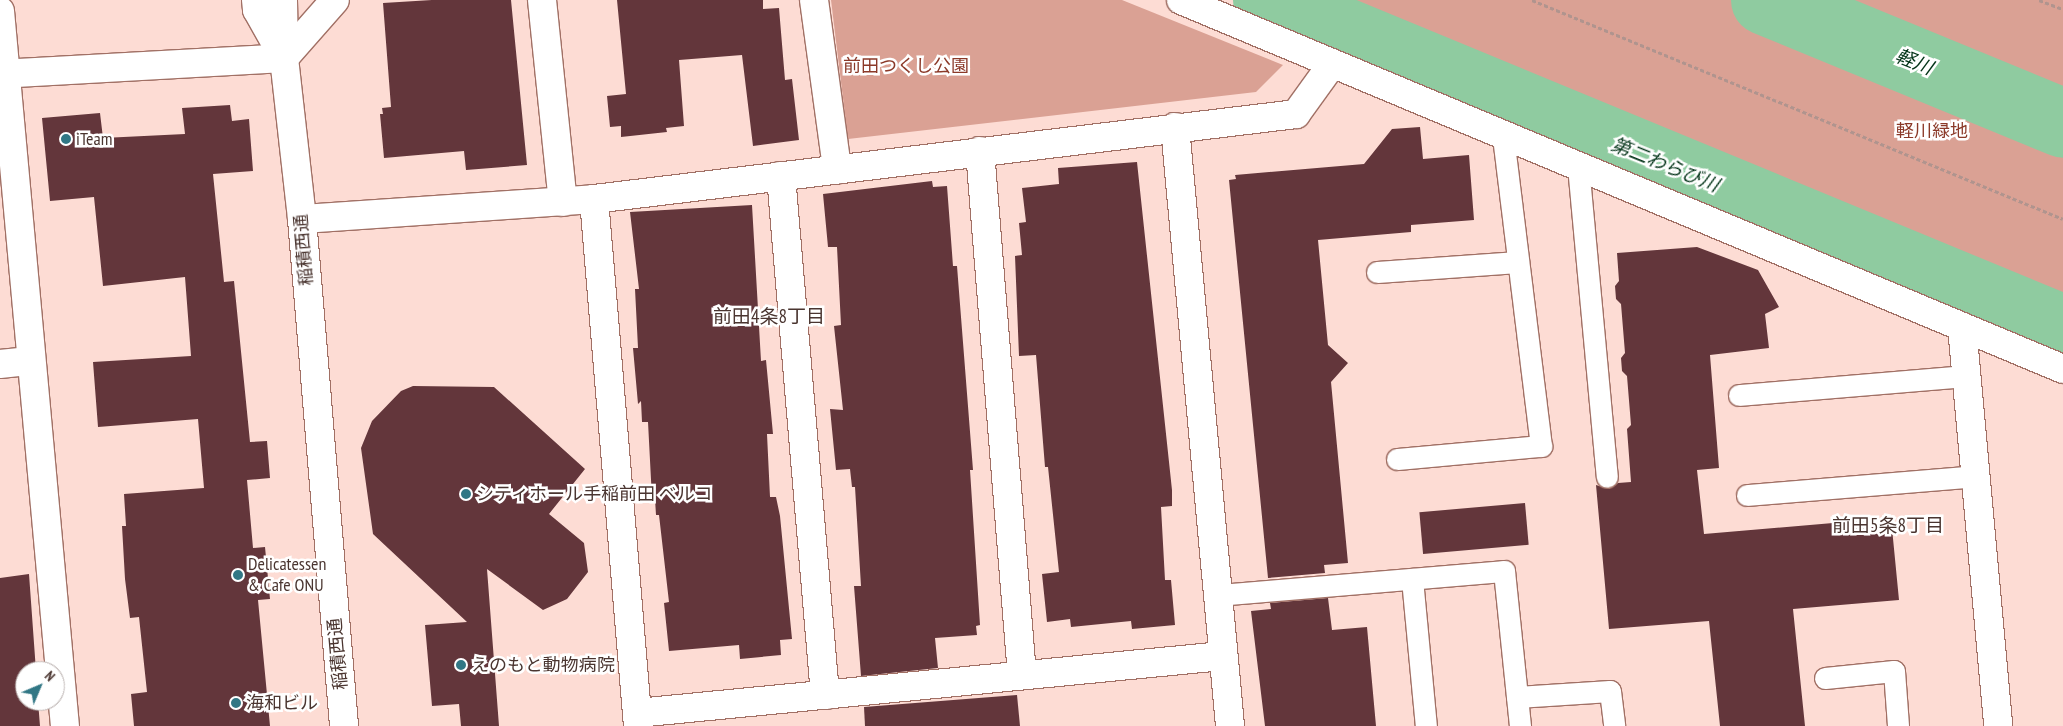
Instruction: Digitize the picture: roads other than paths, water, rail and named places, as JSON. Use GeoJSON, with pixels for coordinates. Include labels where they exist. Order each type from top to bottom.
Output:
{"type":"FeatureCollection","features":[{"type":"Feature","properties":{"kind":"street"},"geometry":{"type":"LineString","coordinates":[[256,0],[257,10],[284,58]]}},
{"type":"Feature","properties":{"kind":"street","name":"稲積西通"},"geometry":{"type":"LineString","coordinates":[[283,0],[284,58],[302,219],[344,726]]}},
{"type":"Feature","properties":{"kind":"street"},"geometry":{"type":"LineString","coordinates":[[3,74],[284,58],[335,0]]}},
{"type":"Feature","properties":{"kind":"street"},"geometry":{"type":"LineString","coordinates":[[542,0],[563,202]]}},
{"type":"Feature","properties":{"kind":"street"},"geometry":{"type":"LineString","coordinates":[[814,0],[837,169]]}},
{"type":"Feature","properties":{"kind":"street"},"geometry":{"type":"LineString","coordinates":[[1181,0],[2063,369]]}},
{"type":"Feature","properties":{"kind":"street"},"geometry":{"type":"LineString","coordinates":[[0,11],[3,74],[64,726]]}},
{"type":"Feature","properties":{"kind":"street"},"geometry":{"type":"LineString","coordinates":[[302,219],[594,199],[1175,127],[1296,114],[1332,64]]}},
{"type":"Feature","properties":{"kind":"street"},"geometry":{"type":"LineString","coordinates":[[1175,127],[1230,726]]}},
{"type":"Feature","properties":{"kind":"street"},"geometry":{"type":"LineString","coordinates":[[980,151],[1022,675]]}},
{"type":"Feature","properties":{"kind":"street"},"geometry":{"type":"LineString","coordinates":[[781,176],[825,695]]}},
{"type":"Feature","properties":{"kind":"street"},"geometry":{"type":"LineString","coordinates":[[594,199],[637,719],[825,695],[1223,656]]}},
{"type":"Feature","properties":{"kind":"street"},"geometry":{"type":"LineString","coordinates":[[1962,327],[1998,726]]}},
{"type":"Feature","properties":{"kind":"street"},"geometry":{"type":"LineString","coordinates":[[0,364],[30,361]]}},
{"type":"Feature","properties":{"kind":"lane"},"geometry":{"type":"LineString","coordinates":[[1397,459],[1541,446],[1503,135]]}},
{"type":"Feature","properties":{"kind":"lane"},"geometry":{"type":"LineString","coordinates":[[1578,166],[1607,476]]}},
{"type":"Feature","properties":{"kind":"lane"},"geometry":{"type":"LineString","coordinates":[[1377,272],[1518,262]]}},
{"type":"Feature","properties":{"kind":"lane"},"geometry":{"type":"LineString","coordinates":[[1739,395],[1966,376]]}},
{"type":"Feature","properties":{"kind":"lane"},"geometry":{"type":"LineString","coordinates":[[1747,495],[1976,476]]}},
{"type":"Feature","properties":{"kind":"lane"},"geometry":{"type":"LineString","coordinates":[[1218,595],[1504,571],[1520,726]]}},
{"type":"Feature","properties":{"kind":"lane"},"geometry":{"type":"LineString","coordinates":[[1412,579],[1426,726]]}},
{"type":"Feature","properties":{"kind":"lane"},"geometry":{"type":"LineString","coordinates":[[1825,678],[1894,671],[1898,726]]}},
{"type":"Feature","properties":{"kind":"lane"},"geometry":{"type":"LineString","coordinates":[[1517,697],[1610,691],[1614,726]]}},
{"type":"Feature","properties":{"kind":"waterway","name":"第二わらび川"},"geometry":{"type":"LineString","coordinates":[[1267,0],[2063,329]]}},
{"type":"Feature","properties":{"kind":"waterway","name":"軽川"},"geometry":{"type":"LineString","coordinates":[[1765,0],[2063,123]]}},
{"type":"Feature","properties":{"kind":"place","name":"iTeam"},"geometry":{"type":"Point","coordinates":[66,139]}},
{"type":"Feature","properties":{"kind":"place","name":"シティホール手稲前田 ベルコ"},"geometry":{"type":"Point","coordinates":[466,494]}},
{"type":"Feature","properties":{"kind":"place","name":"Delicatessen & Cafe ONU"},"geometry":{"type":"Point","coordinates":[238,575]}},
{"type":"Feature","properties":{"kind":"place","name":"えのもと動物病院"},"geometry":{"type":"Point","coordinates":[461,665]}},
{"type":"Feature","properties":{"kind":"place","name":"海和ビル"},"geometry":{"type":"Point","coordinates":[236,703]}},
{"type":"Feature","properties":{"kind":"district","name":"前田4条8丁目"},"geometry":{"type":"Point","coordinates":[769,317]}},
{"type":"Feature","properties":{"kind":"district","name":"前田5条8丁目"},"geometry":{"type":"Point","coordinates":[1888,526]}},
{"type":"Feature","properties":{"kind":"park label","name":"前田つくし公園"},"geometry":{"type":"Point","coordinates":[906,66]}},
{"type":"Feature","properties":{"kind":"park label","name":"軽川緑地"},"geometry":{"type":"Point","coordinates":[1932,131]}}]}
